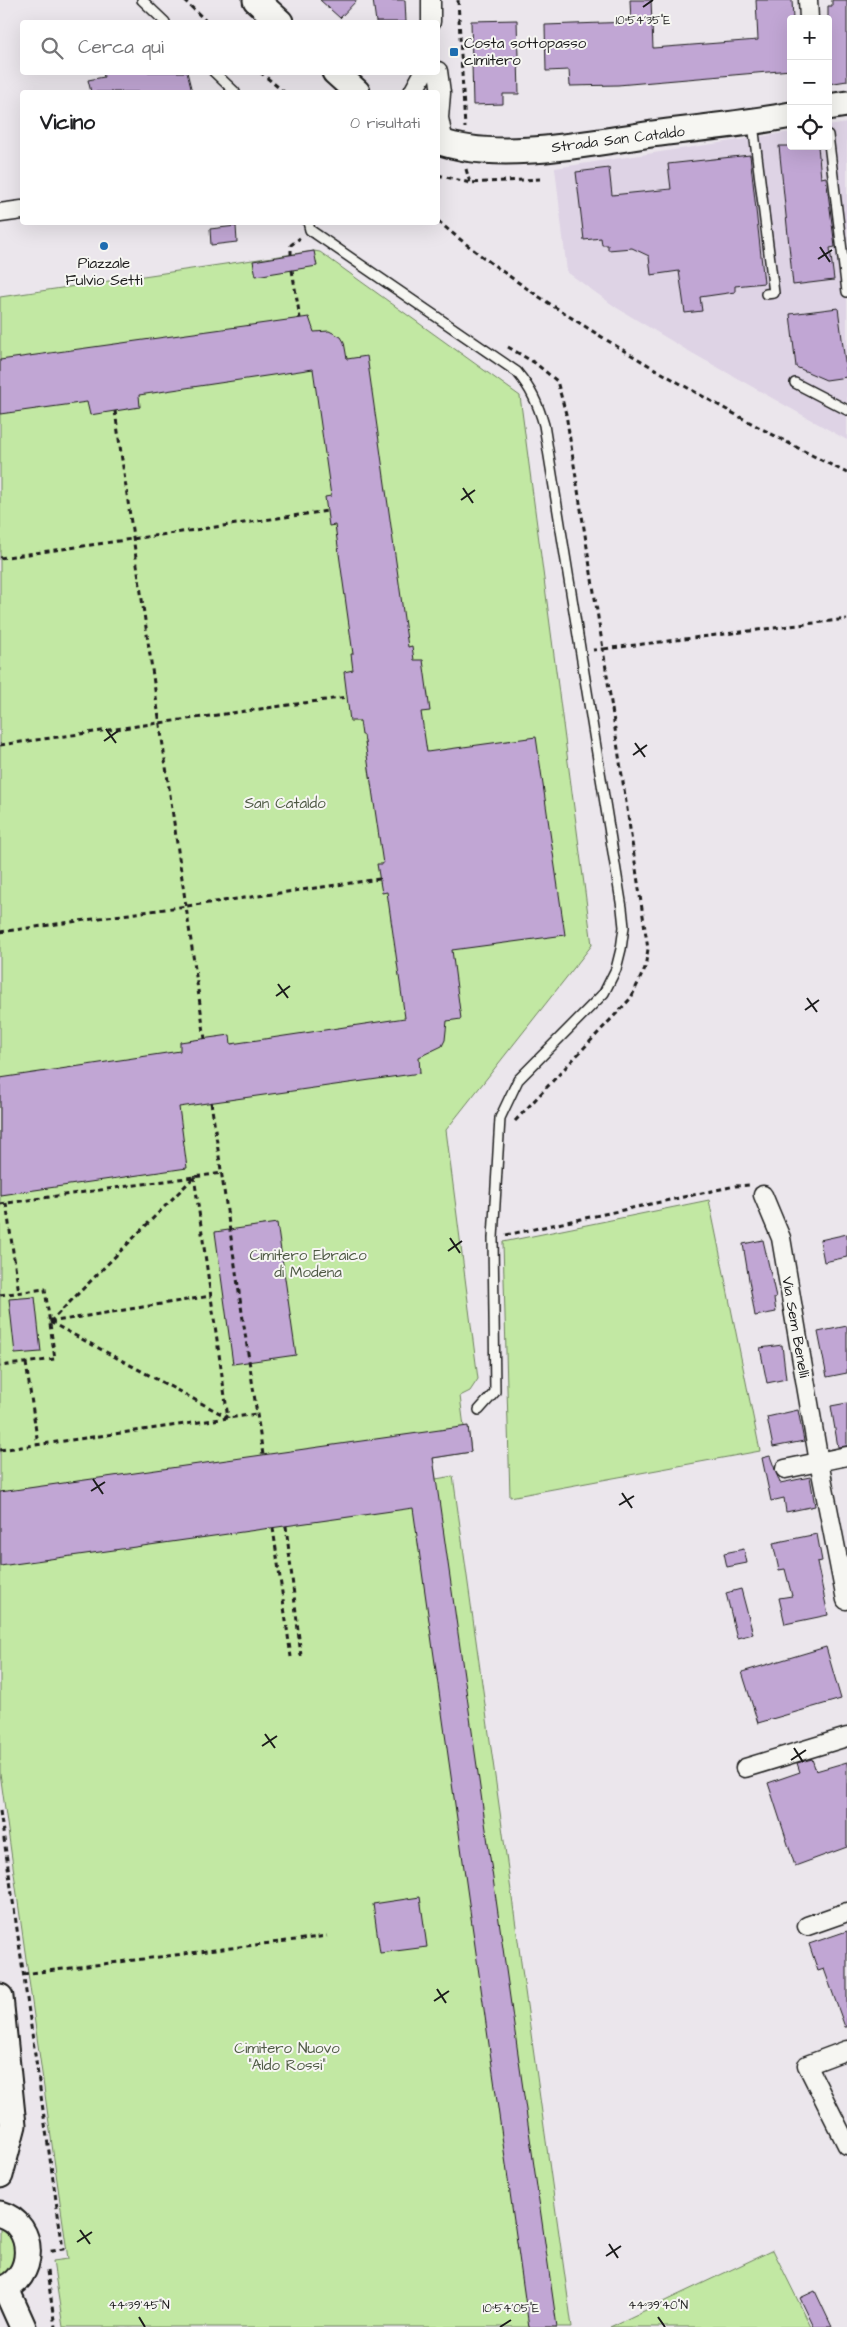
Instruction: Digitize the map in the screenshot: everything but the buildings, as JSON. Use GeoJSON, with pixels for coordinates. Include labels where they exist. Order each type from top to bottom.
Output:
{"type":"FeatureCollection","features":[{"type":"Feature","properties":{"kind":"street"},"geometry":{"type":"LineString","coordinates":[[256,0],[278,20]]}},
{"type":"Feature","properties":{"kind":"street"},"geometry":{"type":"LineString","coordinates":[[431,0],[431,20]]}},
{"type":"Feature","properties":{"kind":"street"},"geometry":{"type":"LineString","coordinates":[[808,0],[809,15]]}},
{"type":"Feature","properties":{"kind":"street"},"geometry":{"type":"LineString","coordinates":[[338,75],[355,90]]}},
{"type":"Feature","properties":{"kind":"street"},"geometry":{"type":"LineString","coordinates":[[414,90],[422,75]]}},
{"type":"Feature","properties":{"kind":"street"},"geometry":{"type":"LineString","coordinates":[[439,75],[441,93],[440,118],[449,144]]}},
{"type":"Feature","properties":{"kind":"street"},"geometry":{"type":"LineString","coordinates":[[832,106],[847,104]]}},
{"type":"Feature","properties":{"kind":"street","name":"Strada San Cataldo"},"geometry":{"type":"LineString","coordinates":[[449,144],[494,150],[552,148],[787,115]]}},
{"type":"Feature","properties":{"kind":"street"},"geometry":{"type":"LineString","coordinates":[[0,213],[20,210]]}},
{"type":"Feature","properties":{"kind":"street","name":"Via Sem Benelli"},"geometry":{"type":"LineString","coordinates":[[762,1195],[781,1238],[819,1462],[846,1600]]}},
{"type":"Feature","properties":{"kind":"street"},"geometry":{"type":"LineString","coordinates":[[785,1469],[847,1456]]}},
{"type":"Feature","properties":{"kind":"street"},"geometry":{"type":"LineString","coordinates":[[745,1768],[847,1737]]}},
{"type":"Feature","properties":{"kind":"street"},"geometry":{"type":"LineString","coordinates":[[807,1926],[847,1912]]}},
{"type":"Feature","properties":{"kind":"street"},"geometry":{"type":"LineString","coordinates":[[0,1997],[13,2125],[0,2175]]}},
{"type":"Feature","properties":{"kind":"street"},"geometry":{"type":"LineString","coordinates":[[847,2050],[807,2065],[847,2144]]}},
{"type":"Feature","properties":{"kind":"street"},"geometry":{"type":"LineString","coordinates":[[0,2214],[15,2222],[23,2232],[28,2245],[28,2258],[24,2271],[16,2281],[3,2290],[23,2327]]}},
{"type":"Feature","properties":{"kind":"lane"},"geometry":{"type":"LineString","coordinates":[[142,0],[163,20]]}},
{"type":"Feature","properties":{"kind":"lane"},"geometry":{"type":"LineString","coordinates":[[217,75],[233,90]]}},
{"type":"Feature","properties":{"kind":"lane"},"geometry":{"type":"LineString","coordinates":[[753,121],[774,293],[766,294]]}},
{"type":"Feature","properties":{"kind":"lane"},"geometry":{"type":"LineString","coordinates":[[830,150],[847,292]]}},
{"type":"Feature","properties":{"kind":"lane"},"geometry":{"type":"LineString","coordinates":[[309,226],[517,372],[530,388],[538,404],[544,425],[582,652],[622,908],[624,927],[621,949],[616,969],[604,993],[518,1080],[500,1118],[493,1238],[495,1392],[479,1410]]}},
{"type":"Feature","properties":{"kind":"lane"},"geometry":{"type":"LineString","coordinates":[[795,383],[847,410]]}},
{"type":"Feature","properties":{"kind":"path"},"geometry":{"type":"LineString","coordinates":[[184,0],[205,20]]}},
{"type":"Feature","properties":{"kind":"path"},"geometry":{"type":"LineString","coordinates":[[458,0],[449,144],[465,167],[470,183]]}},
{"type":"Feature","properties":{"kind":"path"},"geometry":{"type":"LineString","coordinates":[[264,75],[282,90]]}},
{"type":"Feature","properties":{"kind":"path"},"geometry":{"type":"LineString","coordinates":[[440,176],[470,183],[540,179]]}},
{"type":"Feature","properties":{"kind":"path"},"geometry":{"type":"LineString","coordinates":[[440,223],[469,248],[538,298],[671,379],[847,474]]}},
{"type":"Feature","properties":{"kind":"path"},"geometry":{"type":"LineString","coordinates":[[291,255],[291,246],[309,226]]}},
{"type":"Feature","properties":{"kind":"path"},"geometry":{"type":"LineString","coordinates":[[292,270],[300,318]]}},
{"type":"Feature","properties":{"kind":"path"},"geometry":{"type":"LineString","coordinates":[[498,1146],[522,1112],[631,998],[645,968],[648,949],[566,414],[557,381],[535,364],[504,345]]}},
{"type":"Feature","properties":{"kind":"path"},"geometry":{"type":"LineString","coordinates":[[115,410],[205,1039]]}},
{"type":"Feature","properties":{"kind":"path"},"geometry":{"type":"LineString","coordinates":[[0,558],[327,512]]}},
{"type":"Feature","properties":{"kind":"path"},"geometry":{"type":"LineString","coordinates":[[582,652],[847,619]]}},
{"type":"Feature","properties":{"kind":"path"},"geometry":{"type":"LineString","coordinates":[[0,744],[347,697]]}},
{"type":"Feature","properties":{"kind":"path"},"geometry":{"type":"LineString","coordinates":[[0,932],[380,879]]}},
{"type":"Feature","properties":{"kind":"path"},"geometry":{"type":"LineString","coordinates":[[211,1102],[263,1455]]}},
{"type":"Feature","properties":{"kind":"path"},"geometry":{"type":"LineString","coordinates":[[0,1204],[222,1172]]}},
{"type":"Feature","properties":{"kind":"path"},"geometry":{"type":"LineString","coordinates":[[194,1176],[228,1418]]}},
{"type":"Feature","properties":{"kind":"path"},"geometry":{"type":"LineString","coordinates":[[50,1322],[194,1176]]}},
{"type":"Feature","properties":{"kind":"path"},"geometry":{"type":"LineString","coordinates":[[493,1238],[744,1184],[751,1185],[762,1195]]}},
{"type":"Feature","properties":{"kind":"path"},"geometry":{"type":"LineString","coordinates":[[6,1203],[19,1293]]}},
{"type":"Feature","properties":{"kind":"path"},"geometry":{"type":"LineString","coordinates":[[0,1295],[45,1289],[55,1358],[0,1366]]}},
{"type":"Feature","properties":{"kind":"path"},"geometry":{"type":"LineString","coordinates":[[50,1322],[211,1296]]}},
{"type":"Feature","properties":{"kind":"path"},"geometry":{"type":"LineString","coordinates":[[50,1322],[228,1418]]}},
{"type":"Feature","properties":{"kind":"path"},"geometry":{"type":"LineString","coordinates":[[26,1363],[38,1445]]}},
{"type":"Feature","properties":{"kind":"path"},"geometry":{"type":"LineString","coordinates":[[0,1450],[257,1414]]}},
{"type":"Feature","properties":{"kind":"path"},"geometry":{"type":"LineString","coordinates":[[286,1526],[301,1656]]}},
{"type":"Feature","properties":{"kind":"path"},"geometry":{"type":"LineString","coordinates":[[273,1528],[290,1657]]}},
{"type":"Feature","properties":{"kind":"path"},"geometry":{"type":"LineString","coordinates":[[0,1811],[63,2250],[44,2252],[56,2327]]}},
{"type":"Feature","properties":{"kind":"path"},"geometry":{"type":"LineString","coordinates":[[23,1974],[327,1936]]}},
{"type":"Feature","properties":{"kind":"shaded area"},"geometry":{"type":"Polygon","coordinates":[[[847,123],[847,440],[685,349],[617,308],[567,272],[555,168],[787,133],[787,150],[832,150],[832,125],[847,123]]]}},
{"type":"Feature","properties":{"kind":"green space"},"geometry":{"type":"Polygon","coordinates":[[[314,251],[320,252],[520,396],[592,945],[446,1130],[478,1379],[470,1391],[460,1396],[464,1427],[468,1427],[471,1452],[433,1458],[436,1479],[453,1476],[572,2327],[63,2327],[53,2261],[68,2259],[0,1773],[0,297],[314,251]]]}},
{"type":"Feature","properties":{"kind":"green space"},"geometry":{"type":"Polygon","coordinates":[[[709,1200],[760,1451],[510,1497],[503,1242],[709,1200]]]}},
{"type":"Feature","properties":{"kind":"green space"},"geometry":{"type":"Polygon","coordinates":[[[0,2227],[12,2238],[15,2252],[11,2266],[0,2277],[0,2227]]]}},
{"type":"Feature","properties":{"kind":"green space"},"geometry":{"type":"Polygon","coordinates":[[[773,2250],[811,2327],[610,2327],[773,2250]]]}},
{"type":"Feature","properties":{"kind":"place","name":"Costa sottopasso cimitero"},"geometry":{"type":"Point","coordinates":[454,52]}},
{"type":"Feature","properties":{"kind":"place","name":"Piazzale Fulvio Setti"},"geometry":{"type":"Point","coordinates":[104,246]}},
{"type":"Feature","properties":{"kind":"park label","name":"San Cataldo"},"geometry":{"type":"Point","coordinates":[285,803]}},
{"type":"Feature","properties":{"kind":"park label","name":"Cimitero Ebraico di Modena"},"geometry":{"type":"Point","coordinates":[308,1264]}},
{"type":"Feature","properties":{"kind":"park label","name":"Cimitero Nuovo “Aldo Rossi”"},"geometry":{"type":"Point","coordinates":[287,2056]}}]}
